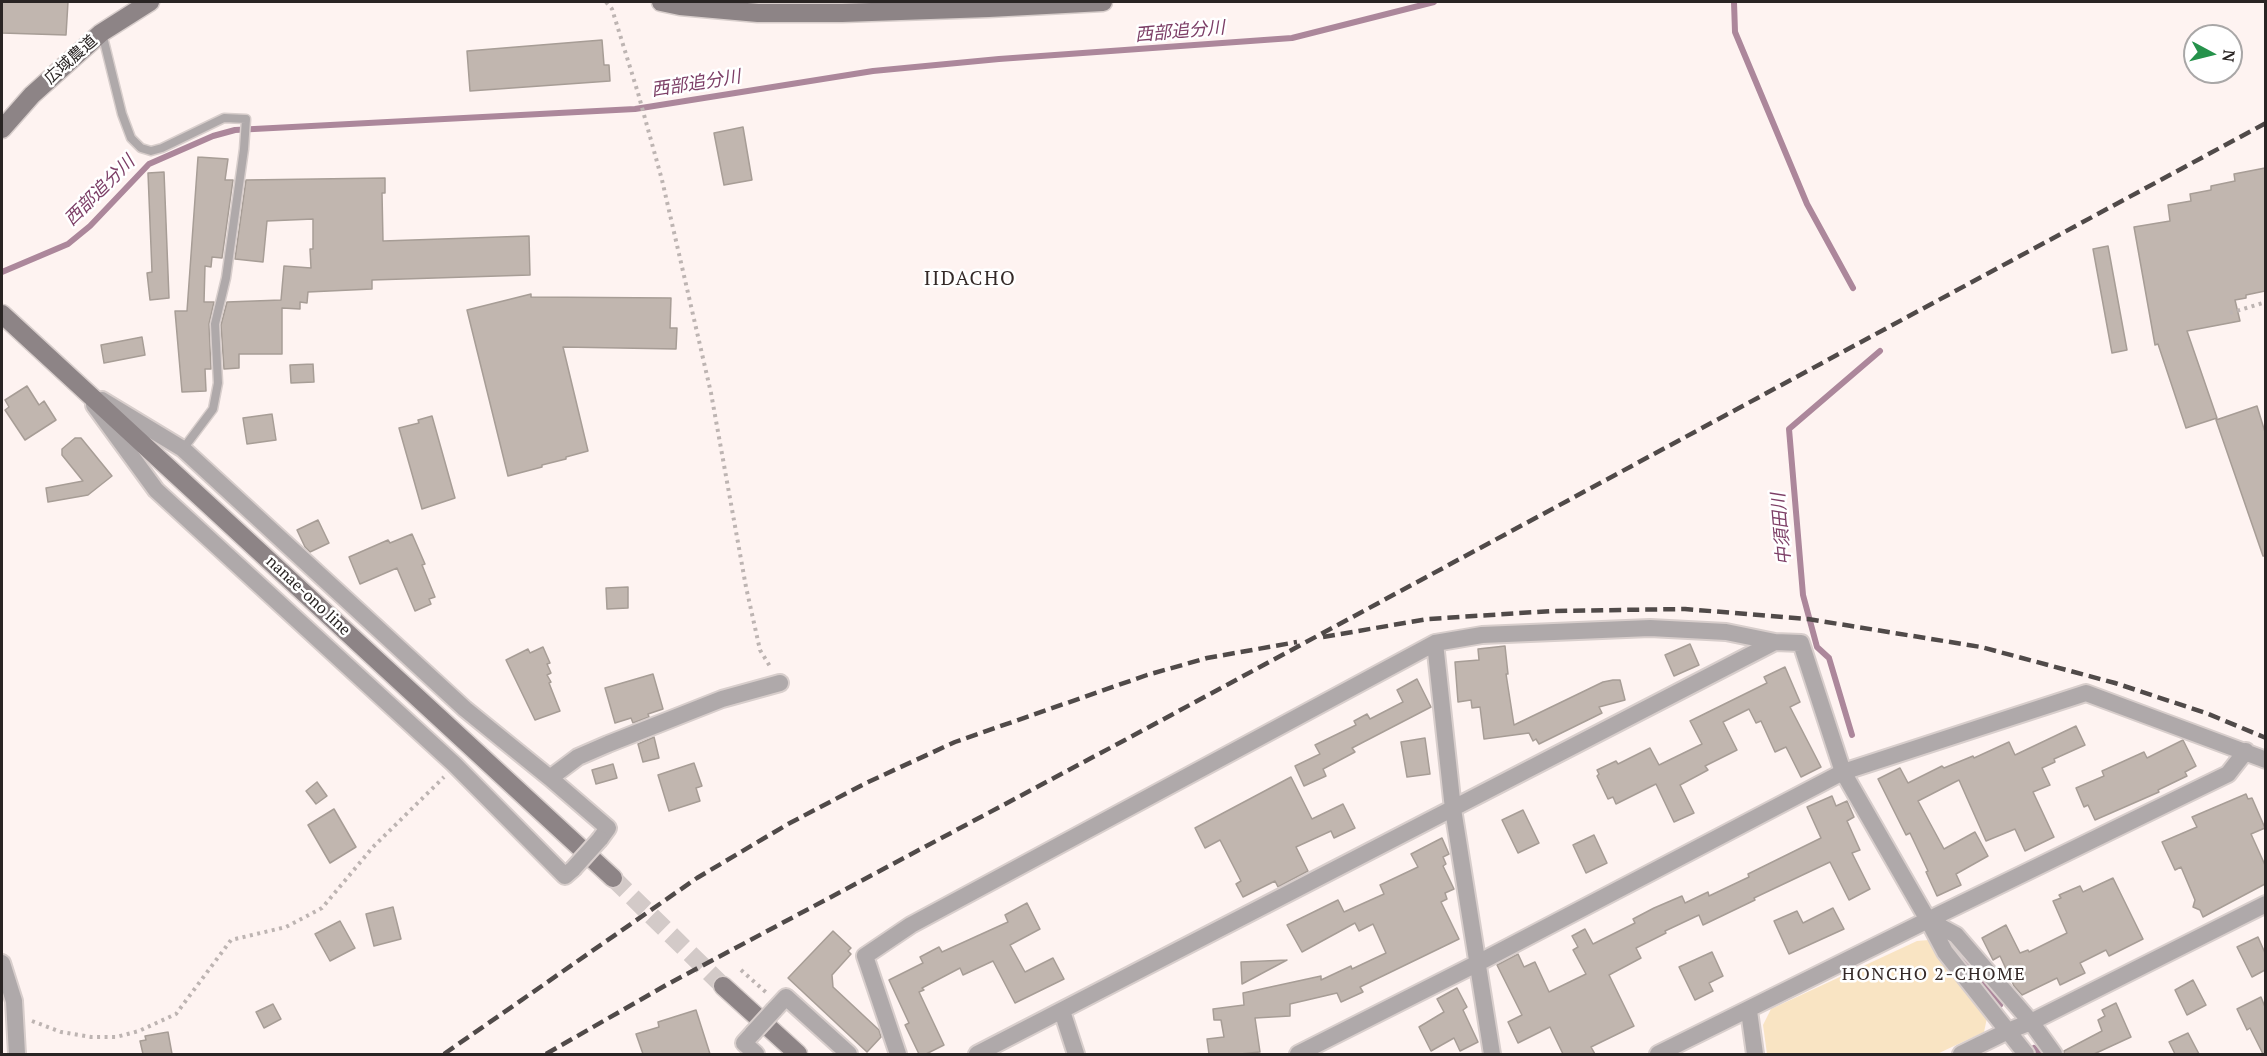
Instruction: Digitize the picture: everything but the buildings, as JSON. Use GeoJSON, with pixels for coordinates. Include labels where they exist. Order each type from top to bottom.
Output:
{"type":"FeatureCollection","features":[{"type":"Feature","properties":{"kind":"main road","name":"広域農道"},"geometry":{"type":"LineString","coordinates":[[2,129],[32,95],[101,33],[150,2]]}},
{"type":"Feature","properties":{"kind":"main road"},"geometry":{"type":"LineString","coordinates":[[661,2],[680,6],[758,13],[842,13],[1103,2]]}},
{"type":"Feature","properties":{"kind":"main road","name":"nanae-ono line"},"geometry":{"type":"LineString","coordinates":[[2,314],[613,878]]}},
{"type":"Feature","properties":{"kind":"main road"},"geometry":{"type":"LineString","coordinates":[[723,986],[798,1054]]}},
{"type":"Feature","properties":{"kind":"street"},"geometry":{"type":"LineString","coordinates":[[80,386],[183,449],[465,709],[608,828],[573,869],[565,876],[454,764],[156,490],[80,386]]}},
{"type":"Feature","properties":{"kind":"street"},"geometry":{"type":"LineString","coordinates":[[898,1054],[865,956],[911,925],[1435,643],[1482,635],[1650,628],[1725,632],[1775,642],[1801,643],[1843,772],[1945,952],[2026,1054]]}},
{"type":"Feature","properties":{"kind":"street"},"geometry":{"type":"LineString","coordinates":[[976,1054],[1775,642]]}},
{"type":"Feature","properties":{"kind":"street"},"geometry":{"type":"LineString","coordinates":[[1435,643],[1453,809],[1492,1054]]}},
{"type":"Feature","properties":{"kind":"street"},"geometry":{"type":"LineString","coordinates":[[550,778],[578,757],[608,744],[722,699],[780,683]]}},
{"type":"Feature","properties":{"kind":"street"},"geometry":{"type":"LineString","coordinates":[[1298,1054],[1478,963],[1843,772],[2086,693],[2265,760]]}},
{"type":"Feature","properties":{"kind":"street"},"geometry":{"type":"LineString","coordinates":[[1658,1054],[2228,774],[2246,751]]}},
{"type":"Feature","properties":{"kind":"street"},"geometry":{"type":"LineString","coordinates":[[1961,1054],[2031,1022],[2265,904]]}},
{"type":"Feature","properties":{"kind":"street"},"geometry":{"type":"LineString","coordinates":[[1928,920],[1956,935],[2031,1022],[2054,1054]]}},
{"type":"Feature","properties":{"kind":"street"},"geometry":{"type":"LineString","coordinates":[[2,963],[8,1003],[16,1019],[17,1054]]}},
{"type":"Feature","properties":{"kind":"street"},"geometry":{"type":"LineString","coordinates":[[756,1054],[744,1043],[786,997],[849,1054]]}},
{"type":"Feature","properties":{"kind":"street"},"geometry":{"type":"LineString","coordinates":[[1062,1011],[1076,1054]]}},
{"type":"Feature","properties":{"kind":"street"},"geometry":{"type":"LineString","coordinates":[[1749,1011],[1755,1054]]}},
{"type":"Feature","properties":{"kind":"lane"},"geometry":{"type":"LineString","coordinates":[[101,33],[122,114],[131,138],[141,148],[151,151],[162,148],[224,118],[246,119],[226,278],[215,324],[218,383],[213,409],[183,449]]}},
{"type":"Feature","properties":{"kind":"path"},"geometry":{"type":"LineString","coordinates":[[606,2],[612,9],[632,72],[662,180],[711,393],[746,587],[760,650],[780,683]]}},
{"type":"Feature","properties":{"kind":"path"},"geometry":{"type":"LineString","coordinates":[[2230,313],[2265,302]]}},
{"type":"Feature","properties":{"kind":"path"},"geometry":{"type":"LineString","coordinates":[[16,1019],[37,1021],[61,1032],[116,1037],[139,1031],[176,1014],[231,940],[286,927],[322,908],[374,847],[442,780],[454,764]]}},
{"type":"Feature","properties":{"kind":"path"},"geometry":{"type":"LineString","coordinates":[[741,970],[777,1007]]}},
{"type":"Feature","properties":{"kind":"shaded area"},"geometry":{"type":"Polygon","coordinates":[[[1929,940],[1987,1018],[1984,1032],[1937,1054],[1767,1054],[1763,1025],[1771,1009],[1917,941],[1929,940]]]}},
{"type":"Feature","properties":{"kind":"waterway","name":"西部追分川"},"geometry":{"type":"LineString","coordinates":[[2,272],[68,244],[90,226],[149,164],[213,136],[235,130],[635,109],[873,71],[999,59],[1292,38],[1434,2]]}},
{"type":"Feature","properties":{"kind":"waterway","name":"中須田川"},"geometry":{"type":"LineString","coordinates":[[1734,2],[1735,32],[1807,204],[1853,288]]}},
{"type":"Feature","properties":{"kind":"waterway","name":"中須田川"},"geometry":{"type":"LineString","coordinates":[[1852,735],[1829,658],[1817,647],[1803,595],[1789,429],[1880,351]]}},
{"type":"Feature","properties":{"kind":"waterway","name":"中須田川"},"geometry":{"type":"LineString","coordinates":[[1950,943],[2000,1005]]}},
{"type":"Feature","properties":{"kind":"waterway","name":"中須田川"},"geometry":{"type":"LineString","coordinates":[[2034,1048],[2040,1054]]}},
{"type":"Feature","properties":{"kind":"tunnel"},"geometry":{"type":"LineString","coordinates":[[613,878],[723,986]]}},
{"type":"Feature","properties":{"kind":"railway"},"geometry":{"type":"LineString","coordinates":[[546,1054],[668,984],[1125,740],[2266,123]]}},
{"type":"Feature","properties":{"kind":"railway"},"geometry":{"type":"LineString","coordinates":[[1323,637],[1428,619],[1552,611],[1685,609],[1808,619],[1981,647],[2115,683],[2206,713],[2266,738]]}},
{"type":"Feature","properties":{"kind":"railway"},"geometry":{"type":"LineString","coordinates":[[444,1054],[697,878],[788,824],[866,783],[955,742],[1147,675],[1207,658],[1297,642]]}},
{"type":"Feature","properties":{"kind":"district","name":"IIDACHO"},"geometry":{"type":"Point","coordinates":[970,279]}},
{"type":"Feature","properties":{"kind":"district","name":"HONCHO 2-CHOME"},"geometry":{"type":"Point","coordinates":[1934,975]}}]}
